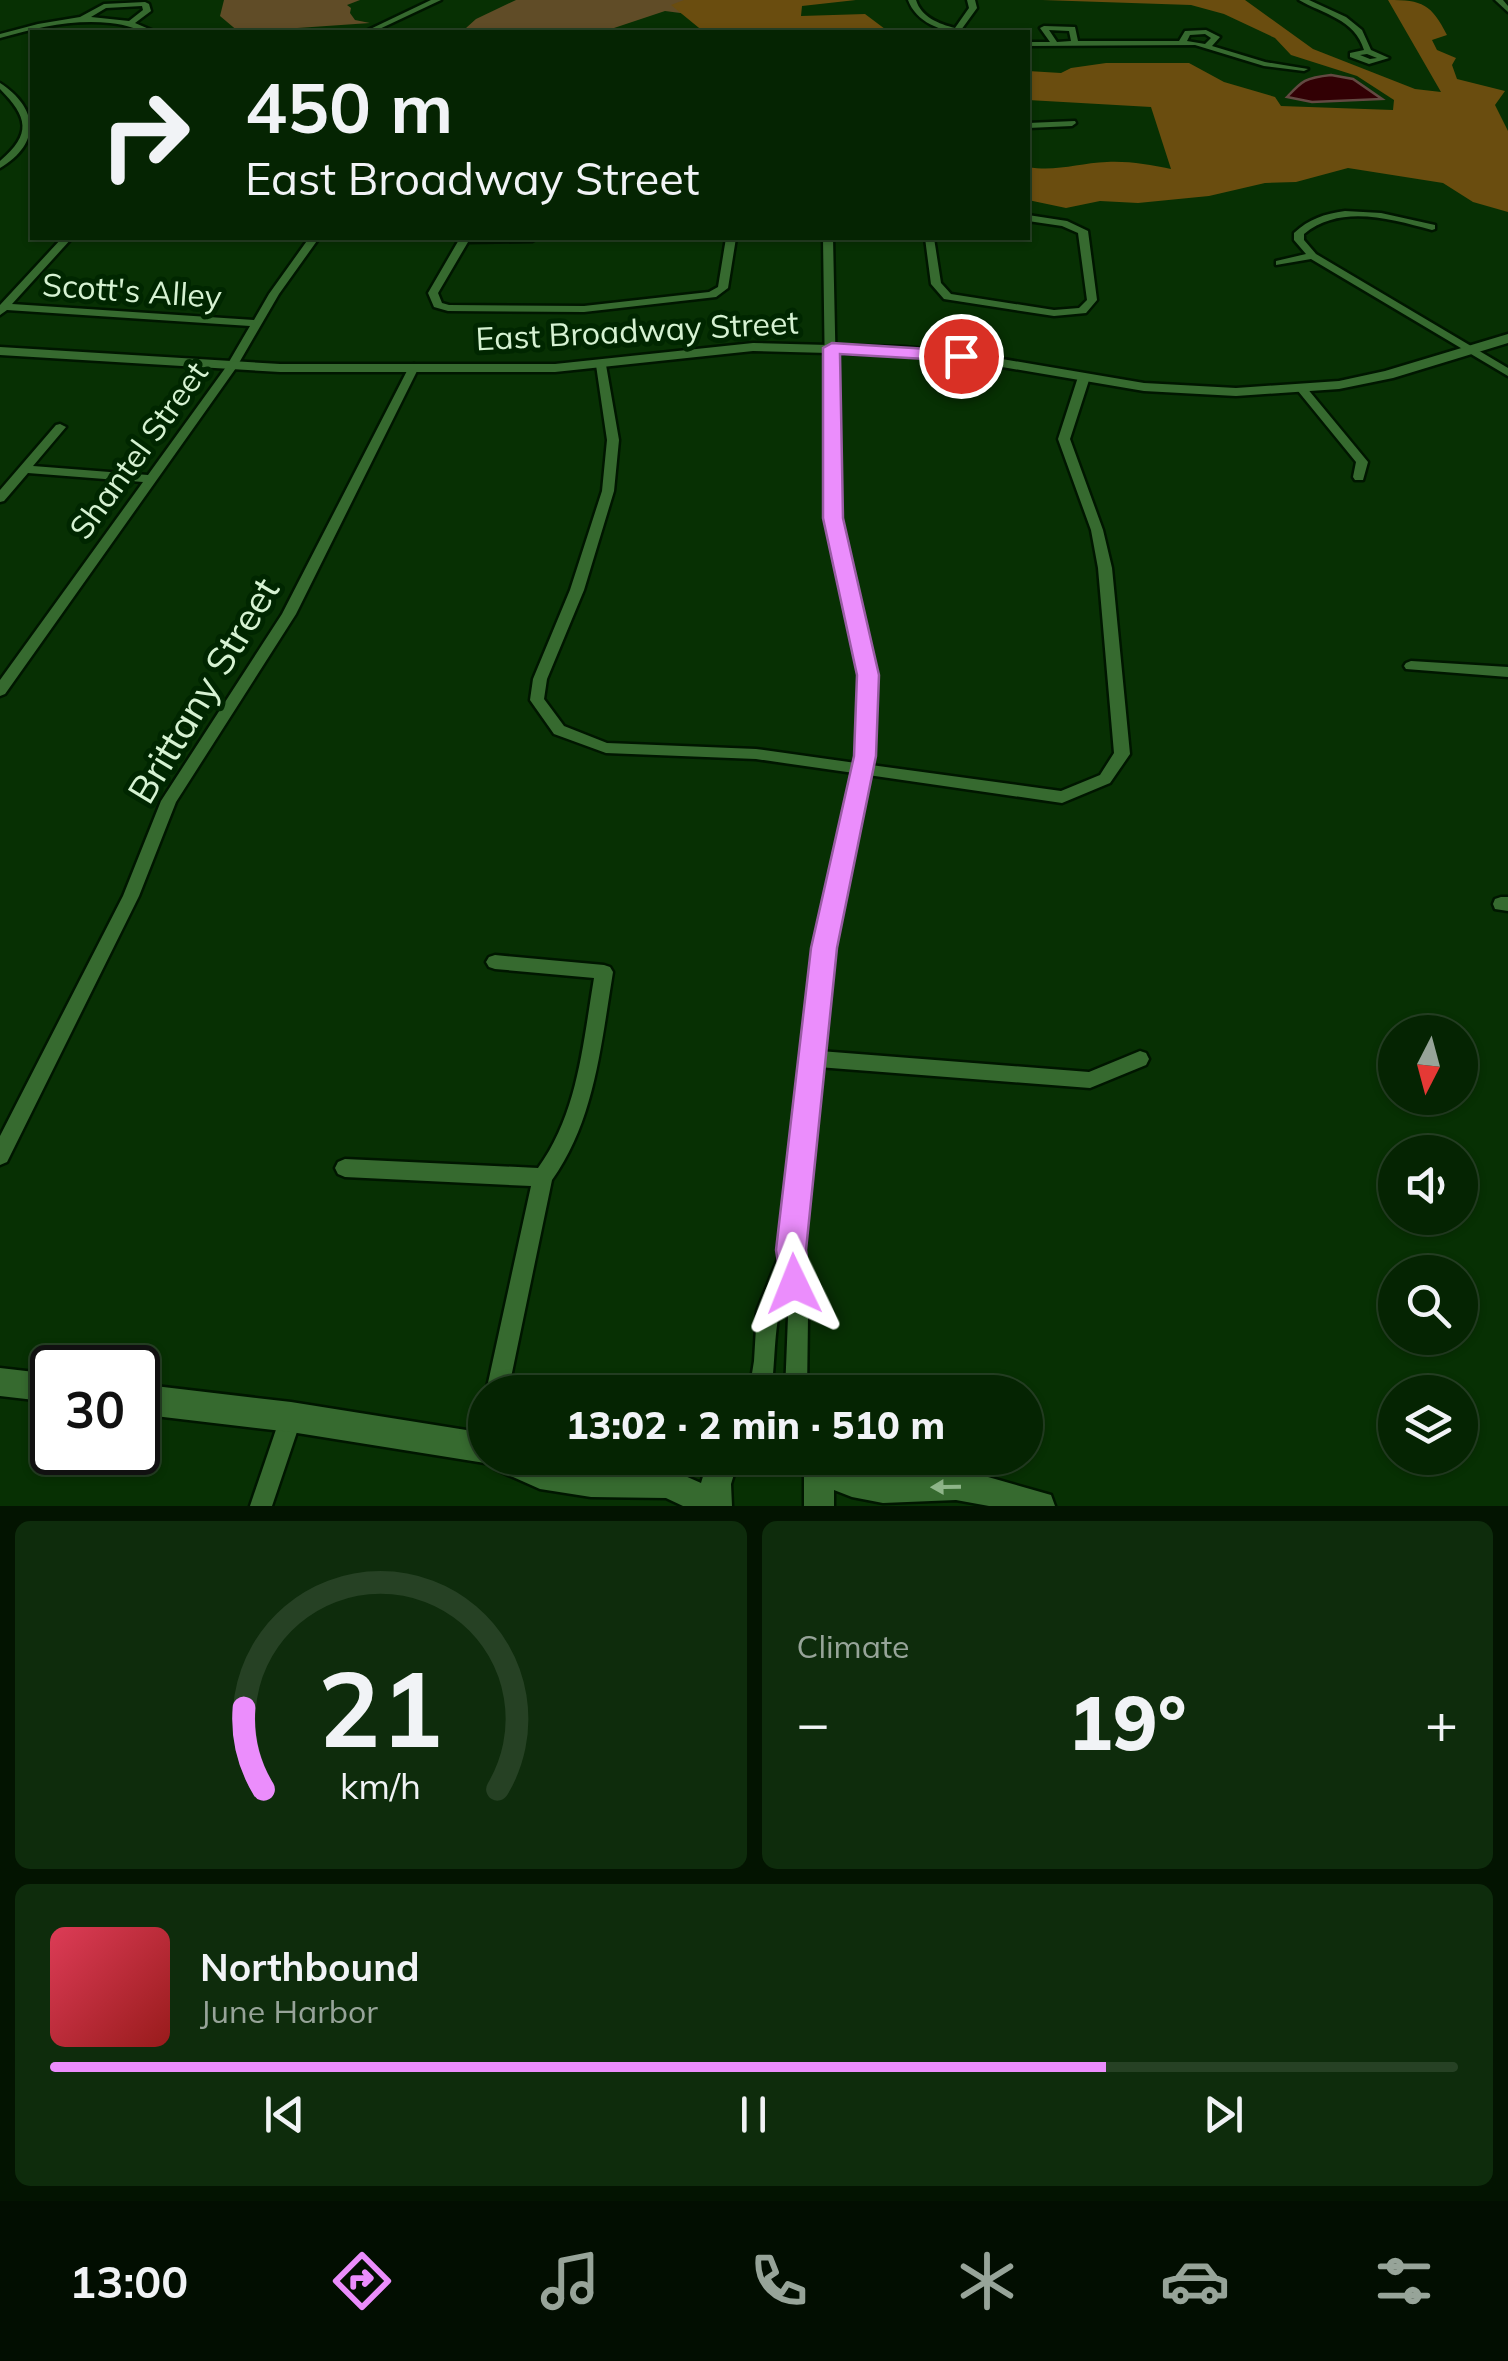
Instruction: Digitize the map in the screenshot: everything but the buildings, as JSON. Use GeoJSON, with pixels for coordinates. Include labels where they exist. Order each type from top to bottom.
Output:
{"type":"FeatureCollection","features":[{"type":"Feature","properties":{"kind":"street"},"geometry":{"type":"LineString","coordinates":[[83,18],[104,6],[156,0]]}},
{"type":"Feature","properties":{"kind":"street"},"geometry":{"type":"LineString","coordinates":[[372,30],[437,0]]}},
{"type":"Feature","properties":{"kind":"street"},"geometry":{"type":"LineString","coordinates":[[912,0],[913,6],[934,25],[951,30]]}},
{"type":"Feature","properties":{"kind":"street"},"geometry":{"type":"LineString","coordinates":[[959,30],[973,8],[971,0]]}},
{"type":"Feature","properties":{"kind":"street"},"geometry":{"type":"LineString","coordinates":[[1302,0],[1354,26],[1366,39],[1368,52]]}},
{"type":"Feature","properties":{"kind":"street"},"geometry":{"type":"LineString","coordinates":[[1499,0],[1508,10]]}},
{"type":"Feature","properties":{"kind":"street"},"geometry":{"type":"LineString","coordinates":[[132,22],[148,11],[145,4]]}},
{"type":"Feature","properties":{"kind":"street"},"geometry":{"type":"LineString","coordinates":[[0,36],[83,18],[132,22],[149,30]]}},
{"type":"Feature","properties":{"kind":"street"},"geometry":{"type":"LineString","coordinates":[[1056,44],[1044,28],[1072,29],[1074,44]]}},
{"type":"Feature","properties":{"kind":"street"},"geometry":{"type":"LineString","coordinates":[[1030,44],[1182,42],[1264,64],[1304,69]]}},
{"type":"Feature","properties":{"kind":"street"},"geometry":{"type":"LineString","coordinates":[[0,85],[28,116],[28,128],[18,150],[0,165]]}},
{"type":"Feature","properties":{"kind":"street"},"geometry":{"type":"LineString","coordinates":[[12,96],[26,93]]}},
{"type":"Feature","properties":{"kind":"street"},"geometry":{"type":"LineString","coordinates":[[1030,126],[1072,122]]}},
{"type":"Feature","properties":{"kind":"street"},"geometry":{"type":"LineString","coordinates":[[1432,228],[1380,214],[1322,219],[1306,225],[1299,240],[1314,256],[1508,373]]}},
{"type":"Feature","properties":{"kind":"street"},"geometry":{"type":"LineString","coordinates":[[929,240],[936,284],[948,296],[1054,313],[1082,311],[1092,300],[1083,231],[1064,222],[1030,218]]}},
{"type":"Feature","properties":{"kind":"street"},"geometry":{"type":"LineString","coordinates":[[2,310],[65,240]]}},
{"type":"Feature","properties":{"kind":"street","name":"Shantel Street"},"geometry":{"type":"LineString","coordinates":[[0,691],[231,368],[313,240]]}},
{"type":"Feature","properties":{"kind":"street"},"geometry":{"type":"LineString","coordinates":[[464,240],[433,293],[438,305],[584,309],[712,295],[723,288],[731,240]]}},
{"type":"Feature","properties":{"kind":"street"},"geometry":{"type":"LineString","coordinates":[[796,1375],[798,1316],[791,1250],[810,1058],[824,948],[862,767],[868,675],[833,518],[828,240]]}},
{"type":"Feature","properties":{"kind":"street"},"geometry":{"type":"LineString","coordinates":[[1279,262],[1314,256]]}},
{"type":"Feature","properties":{"kind":"street","name":"Scott's Alley"},"geometry":{"type":"LineString","coordinates":[[2,310],[258,323]]}},
{"type":"Feature","properties":{"kind":"street","name":"East Broadway Street"},"geometry":{"type":"LineString","coordinates":[[0,352],[231,368],[414,368],[602,365],[753,348],[832,348],[961,356],[1169,390],[1302,390],[1388,375],[1508,338]]}},
{"type":"Feature","properties":{"kind":"street"},"geometry":{"type":"LineString","coordinates":[[602,365],[613,440],[608,491],[577,590],[540,678],[538,700],[560,730],[606,748],[756,754],[1062,796],[1105,778],[1122,754],[1104,568],[1094,519],[1064,439],[1084,378]]}},
{"type":"Feature","properties":{"kind":"street","name":"Brittany Street"},"geometry":{"type":"LineString","coordinates":[[0,1156],[131,896],[168,801],[290,614],[414,368]]}},
{"type":"Feature","properties":{"kind":"street"},"geometry":{"type":"LineString","coordinates":[[1302,390],[1362,462],[1360,477]]}},
{"type":"Feature","properties":{"kind":"street"},"geometry":{"type":"LineString","coordinates":[[0,498],[60,427]]}},
{"type":"Feature","properties":{"kind":"street"},"geometry":{"type":"LineString","coordinates":[[25,469],[151,479]]}},
{"type":"Feature","properties":{"kind":"street"},"geometry":{"type":"LineString","coordinates":[[1411,666],[1508,672]]}},
{"type":"Feature","properties":{"kind":"street"},"geometry":{"type":"LineString","coordinates":[[495,962],[604,972],[571,1135],[558,1161],[543,1177],[502,1375]]}},
{"type":"Feature","properties":{"kind":"street"},"geometry":{"type":"LineString","coordinates":[[810,1058],[1090,1080],[1140,1060]]}},
{"type":"Feature","properties":{"kind":"street"},"geometry":{"type":"LineString","coordinates":[[345,1168],[543,1177]]}},
{"type":"Feature","properties":{"kind":"street"},"geometry":{"type":"LineString","coordinates":[[763,1375],[766,1311],[791,1250]]}},
{"type":"Feature","properties":{"kind":"street"},"geometry":{"type":"LineString","coordinates":[[0,1382],[30,1385]]}},
{"type":"Feature","properties":{"kind":"street"},"geometry":{"type":"LineString","coordinates":[[160,1401],[468,1445]]}},
{"type":"Feature","properties":{"kind":"street"},"geometry":{"type":"LineString","coordinates":[[261,1506],[291,1417]]}},
{"type":"Feature","properties":{"kind":"street"},"geometry":{"type":"LineString","coordinates":[[546,1475],[591,1482],[667,1483],[717,1506],[719,1475]]}},
{"type":"Feature","properties":{"kind":"street"},"geometry":{"type":"LineString","coordinates":[[819,1475],[819,1506]]}},
{"type":"Feature","properties":{"kind":"street"},"geometry":{"type":"LineString","coordinates":[[833,1475],[842,1482],[866,1488],[951,1485],[990,1489],[1040,1506]]}},
{"type":"Feature","properties":{"kind":"shaded area"},"geometry":{"type":"Polygon","coordinates":[[[224,0],[360,0],[347,5],[350,13],[355,20],[370,23],[237,30],[220,16],[224,0]]]}},
{"type":"Feature","properties":{"kind":"shaded area"},"geometry":{"type":"Polygon","coordinates":[[[516,0],[703,0],[688,14],[665,11],[608,30],[386,30],[466,28],[516,0]]]}},
{"type":"Feature","properties":{"kind":"shaded area"},"geometry":{"type":"Polygon","coordinates":[[[684,0],[856,0],[802,6],[801,16],[865,14],[886,30],[702,30],[671,5],[684,0]]]}},
{"type":"Feature","properties":{"kind":"shaded area"},"geometry":{"type":"Polygon","coordinates":[[[1042,0],[1245,0],[1313,49],[1415,89],[1441,92],[1388,0],[1425,6],[1447,35],[1432,40],[1437,50],[1456,58],[1452,65],[1457,79],[1505,91],[1495,105],[1508,131],[1508,212],[1473,202],[1443,183],[1348,168],[1296,182],[1265,183],[1209,196],[1138,203],[1100,201],[1066,208],[1030,200],[1030,167],[1115,162],[1171,169],[1151,107],[1030,100],[1030,71],[1061,73],[1106,63],[1189,63],[1224,82],[1275,97],[1281,106],[1393,110],[1394,100],[1357,76],[1291,55],[1275,38],[1224,14],[1191,5],[1042,0]]]}},
{"type":"Feature","properties":{"kind":"shaded area"},"geometry":{"type":"Polygon","coordinates":[[[1331,75],[1353,79],[1382,99],[1312,102],[1287,97],[1304,81],[1331,75]]]}},
{"type":"Feature","properties":{"kind":"route"},"geometry":{"type":"LineString","coordinates":[[794,1284],[791,1250],[824,948],[865,756],[868,675],[833,518],[832,348],[961,356]]}}]}
